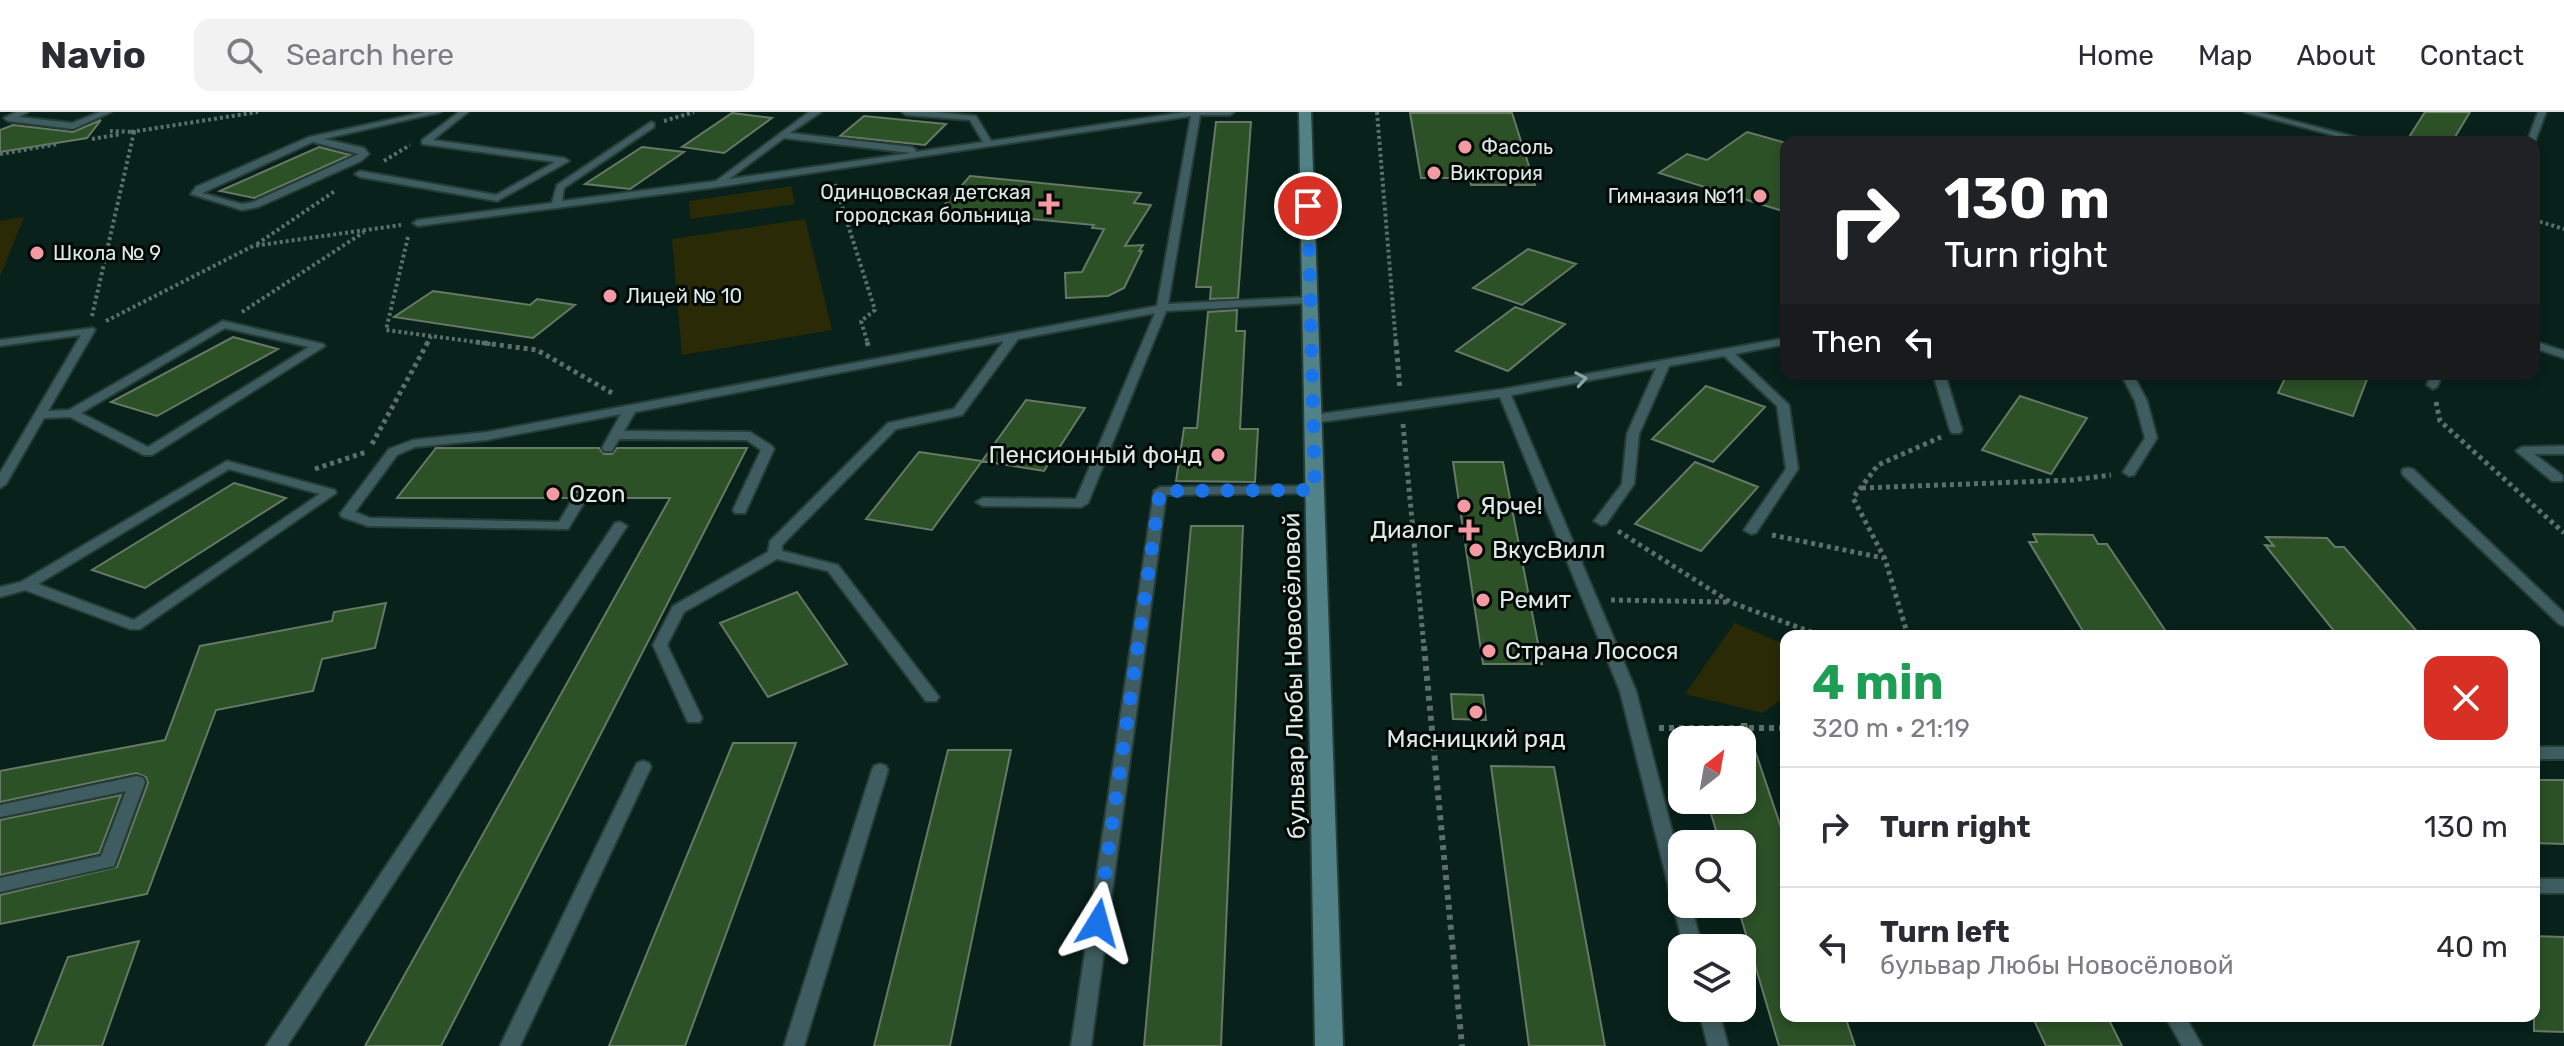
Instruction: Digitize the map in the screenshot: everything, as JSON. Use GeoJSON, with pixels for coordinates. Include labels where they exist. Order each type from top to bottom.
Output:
{"type":"FeatureCollection","features":[{"type":"Feature","properties":{"kind":"street","name":"бульвар Любы Новосёловой"},"geometry":{"type":"LineString","coordinates":[[1305,112],[1329,1046]]}},
{"type":"Feature","properties":{"kind":"lane"},"geometry":{"type":"LineString","coordinates":[[24,112],[8,118],[73,126],[107,112]]}},
{"type":"Feature","properties":{"kind":"lane"},"geometry":{"type":"LineString","coordinates":[[312,139],[361,150],[364,154],[255,205],[242,207],[196,194],[199,189],[312,139],[437,112]]}},
{"type":"Feature","properties":{"kind":"lane"},"geometry":{"type":"LineString","coordinates":[[360,174],[497,198],[564,161],[425,142],[464,112]]}},
{"type":"Feature","properties":{"kind":"lane"},"geometry":{"type":"LineString","coordinates":[[717,184],[817,112]]}},
{"type":"Feature","properties":{"kind":"lane"},"geometry":{"type":"LineString","coordinates":[[906,112],[973,118],[989,144]]}},
{"type":"Feature","properties":{"kind":"lane"},"geometry":{"type":"LineString","coordinates":[[414,223],[717,184],[1196,113],[1230,112]]}},
{"type":"Feature","properties":{"kind":"lane"},"geometry":{"type":"LineString","coordinates":[[2249,112],[2346,136]]}},
{"type":"Feature","properties":{"kind":"lane"},"geometry":{"type":"LineString","coordinates":[[2533,136],[2542,112]]}},
{"type":"Feature","properties":{"kind":"lane"},"geometry":{"type":"LineString","coordinates":[[983,502],[1081,503],[1162,308],[1196,113]]}},
{"type":"Feature","properties":{"kind":"lane"},"geometry":{"type":"LineString","coordinates":[[556,205],[560,187],[651,125]]}},
{"type":"Feature","properties":{"kind":"lane"},"geometry":{"type":"LineString","coordinates":[[782,135],[932,152]]}},
{"type":"Feature","properties":{"kind":"lane"},"geometry":{"type":"LineString","coordinates":[[580,498],[563,526],[368,522],[347,514],[393,452],[413,444],[487,436],[1162,308],[1310,300]]}},
{"type":"Feature","properties":{"kind":"lane"},"geometry":{"type":"LineString","coordinates":[[40,415],[72,413],[223,324],[319,346],[148,452],[72,413]]}},
{"type":"Feature","properties":{"kind":"lane"},"geometry":{"type":"LineString","coordinates":[[0,343],[89,330]]}},
{"type":"Feature","properties":{"kind":"lane"},"geometry":{"type":"LineString","coordinates":[[0,484],[89,330]]}},
{"type":"Feature","properties":{"kind":"lane"},"geometry":{"type":"LineString","coordinates":[[775,554],[775,544],[892,426],[958,412],[1014,336]]}},
{"type":"Feature","properties":{"kind":"lane"},"geometry":{"type":"LineString","coordinates":[[1313,419],[1401,410],[1780,342]]}},
{"type":"Feature","properties":{"kind":"lane"},"geometry":{"type":"LineString","coordinates":[[2540,346],[2564,355]]}},
{"type":"Feature","properties":{"kind":"lane"},"geometry":{"type":"LineString","coordinates":[[1727,352],[1783,405],[1792,469],[1751,530]]}},
{"type":"Feature","properties":{"kind":"lane"},"geometry":{"type":"LineString","coordinates":[[1601,521],[1628,484],[1633,434],[1664,364]]}},
{"type":"Feature","properties":{"kind":"lane"},"geometry":{"type":"LineString","coordinates":[[1941,380],[1956,430]]}},
{"type":"Feature","properties":{"kind":"lane"},"geometry":{"type":"LineString","coordinates":[[2129,472],[2151,438],[2141,401],[2130,380]]}},
{"type":"Feature","properties":{"kind":"lane"},"geometry":{"type":"LineString","coordinates":[[1504,393],[1628,691],[1689,934]]}},
{"type":"Feature","properties":{"kind":"lane"},"geometry":{"type":"LineString","coordinates":[[608,448],[630,409]]}},
{"type":"Feature","properties":{"kind":"lane"},"geometry":{"type":"LineString","coordinates":[[615,435],[750,436],[768,449],[740,510]]}},
{"type":"Feature","properties":{"kind":"lane"},"geometry":{"type":"LineString","coordinates":[[2557,478],[2522,451],[2564,450]]}},
{"type":"Feature","properties":{"kind":"lane"},"geometry":{"type":"LineString","coordinates":[[0,592],[26,585],[227,465],[330,493],[135,626],[26,585]]}},
{"type":"Feature","properties":{"kind":"lane"},"geometry":{"type":"LineString","coordinates":[[2408,472],[2564,621]]}},
{"type":"Feature","properties":{"kind":"lane"},"geometry":{"type":"LineString","coordinates":[[1081,1046],[1160,491],[1315,490]]}},
{"type":"Feature","properties":{"kind":"lane"},"geometry":{"type":"LineString","coordinates":[[276,1046],[620,526]]}},
{"type":"Feature","properties":{"kind":"lane"},"geometry":{"type":"LineString","coordinates":[[694,718],[660,645],[678,609],[775,554],[833,568],[931,697]]}},
{"type":"Feature","properties":{"kind":"lane"},"geometry":{"type":"LineString","coordinates":[[2540,753],[2564,753]]}},
{"type":"Feature","properties":{"kind":"lane"},"geometry":{"type":"LineString","coordinates":[[510,1046],[643,767]]}},
{"type":"Feature","properties":{"kind":"lane"},"geometry":{"type":"LineString","coordinates":[[794,1046],[880,770]]}},
{"type":"Feature","properties":{"kind":"lane"},"geometry":{"type":"LineString","coordinates":[[0,811],[137,782],[108,861],[0,885]]}},
{"type":"Feature","properties":{"kind":"lane"},"geometry":{"type":"LineString","coordinates":[[2540,886],[2564,886]]}},
{"type":"Feature","properties":{"kind":"lane"},"geometry":{"type":"LineString","coordinates":[[1712,1022],[1718,1046]]}},
{"type":"Feature","properties":{"kind":"lane"},"geometry":{"type":"LineString","coordinates":[[2178,1022],[2192,1046]]}},
{"type":"Feature","properties":{"kind":"path"},"geometry":{"type":"LineString","coordinates":[[90,139],[258,112]]}},
{"type":"Feature","properties":{"kind":"path"},"geometry":{"type":"LineString","coordinates":[[651,125],[694,112]]}},
{"type":"Feature","properties":{"kind":"path"},"geometry":{"type":"LineString","coordinates":[[1377,112],[1401,410],[1462,1046]]}},
{"type":"Feature","properties":{"kind":"path"},"geometry":{"type":"LineString","coordinates":[[89,330],[134,132]]}},
{"type":"Feature","properties":{"kind":"path"},"geometry":{"type":"LineString","coordinates":[[0,154],[60,144]]}},
{"type":"Feature","properties":{"kind":"path"},"geometry":{"type":"LineString","coordinates":[[830,167],[875,310],[861,321],[873,363]]}},
{"type":"Feature","properties":{"kind":"path"},"geometry":{"type":"LineString","coordinates":[[2540,222],[2564,229]]}},
{"type":"Feature","properties":{"kind":"path"},"geometry":{"type":"LineString","coordinates":[[89,330],[253,246],[414,223],[386,330],[537,350],[626,401],[630,409]]}},
{"type":"Feature","properties":{"kind":"path"},"geometry":{"type":"LineString","coordinates":[[223,324],[368,230]]}},
{"type":"Feature","properties":{"kind":"path"},"geometry":{"type":"LineString","coordinates":[[282,480],[365,454],[431,336]]}},
{"type":"Feature","properties":{"kind":"path"},"geometry":{"type":"LineString","coordinates":[[2435,380],[2440,421],[2564,533]]}},
{"type":"Feature","properties":{"kind":"path"},"geometry":{"type":"LineString","coordinates":[[1906,630],[1885,559],[1853,498],[1878,465],[1956,430]]}},
{"type":"Feature","properties":{"kind":"path"},"geometry":{"type":"LineString","coordinates":[[1861,488],[2072,480],[2129,472]]}},
{"type":"Feature","properties":{"kind":"path"},"geometry":{"type":"LineString","coordinates":[[1601,521],[1730,602],[1806,630]]}},
{"type":"Feature","properties":{"kind":"path"},"geometry":{"type":"LineString","coordinates":[[1751,530],[1885,559]]}},
{"type":"Feature","properties":{"kind":"path"},"geometry":{"type":"LineString","coordinates":[[1590,600],[1730,602]]}},
{"type":"Feature","properties":{"kind":"path"},"geometry":{"type":"LineString","coordinates":[[1637,728],[1780,728]]}},
{"type":"Feature","properties":{"kind":"shaded area"},"geometry":{"type":"Polygon","coordinates":[[[791,186],[795,204],[690,219],[689,201],[791,186]]]}},
{"type":"Feature","properties":{"kind":"shaded area"},"geometry":{"type":"Polygon","coordinates":[[[24,217],[0,277],[0,221],[24,217]]]}},
{"type":"Feature","properties":{"kind":"shaded area"},"geometry":{"type":"Polygon","coordinates":[[[805,219],[832,330],[682,355],[672,239],[805,219]]]}},
{"type":"Feature","properties":{"kind":"shaded area"},"geometry":{"type":"Polygon","coordinates":[[[1728,620],[1780,642],[1780,700],[1763,713],[1685,694],[1734,624],[1728,620]]]}},
{"type":"Feature","properties":{"kind":"building"},"geometry":{"type":"Polygon","coordinates":[[[2425,112],[2470,112],[2456,136],[2410,136],[2425,112]]]}},
{"type":"Feature","properties":{"kind":"building"},"geometry":{"type":"Polygon","coordinates":[[[732,113],[772,118],[724,153],[682,147],[732,113]]]}},
{"type":"Feature","properties":{"kind":"building"},"geometry":{"type":"Polygon","coordinates":[[[1410,113],[1512,113],[1535,185],[1471,185],[1470,178],[1421,178],[1410,113]]]}},
{"type":"Feature","properties":{"kind":"building"},"geometry":{"type":"Polygon","coordinates":[[[864,116],[946,124],[925,145],[840,136],[864,116]]]}},
{"type":"Feature","properties":{"kind":"building"},"geometry":{"type":"Polygon","coordinates":[[[101,120],[87,138],[0,152],[0,130],[13,125],[73,132],[101,120]]]}},
{"type":"Feature","properties":{"kind":"building"},"geometry":{"type":"Polygon","coordinates":[[[1216,122],[1251,122],[1238,298],[1210,299],[1211,287],[1196,287],[1216,122]]]}},
{"type":"Feature","properties":{"kind":"building"},"geometry":{"type":"Polygon","coordinates":[[[1747,132],[1780,141],[1780,210],[1659,173],[1687,154],[1707,160],[1747,132]]]}},
{"type":"Feature","properties":{"kind":"building"},"geometry":{"type":"Polygon","coordinates":[[[319,147],[350,155],[254,198],[220,191],[319,147]]]}},
{"type":"Feature","properties":{"kind":"building"},"geometry":{"type":"Polygon","coordinates":[[[642,147],[684,152],[630,189],[585,184],[642,147]]]}},
{"type":"Feature","properties":{"kind":"building"},"geometry":{"type":"Polygon","coordinates":[[[970,176],[1141,193],[1134,203],[1151,205],[1125,246],[1143,245],[1124,288],[1108,296],[1066,298],[1065,273],[1082,272],[1104,229],[1092,228],[1094,225],[940,210],[970,176]]]}},
{"type":"Feature","properties":{"kind":"building"},"geometry":{"type":"Polygon","coordinates":[[[1528,249],[1576,264],[1522,305],[1473,288],[1528,249]]]}},
{"type":"Feature","properties":{"kind":"building"},"geometry":{"type":"Polygon","coordinates":[[[433,291],[530,305],[537,299],[575,305],[533,338],[394,317],[433,291]]]}},
{"type":"Feature","properties":{"kind":"building"},"geometry":{"type":"Polygon","coordinates":[[[1515,307],[1565,324],[1508,371],[1456,351],[1515,307]]]}},
{"type":"Feature","properties":{"kind":"building"},"geometry":{"type":"Polygon","coordinates":[[[1237,310],[1236,331],[1245,331],[1240,429],[1258,429],[1255,482],[1176,481],[1184,428],[1197,428],[1208,312],[1237,310]]]}},
{"type":"Feature","properties":{"kind":"building"},"geometry":{"type":"Polygon","coordinates":[[[233,337],[278,349],[157,416],[111,402],[233,337]]]}},
{"type":"Feature","properties":{"kind":"building"},"geometry":{"type":"Polygon","coordinates":[[[2284,380],[2367,380],[2353,416],[2278,393],[2284,380]]]}},
{"type":"Feature","properties":{"kind":"building"},"geometry":{"type":"Polygon","coordinates":[[[1706,386],[1765,407],[1713,462],[1652,439],[1706,386]]]}},
{"type":"Feature","properties":{"kind":"building"},"geometry":{"type":"Polygon","coordinates":[[[2020,396],[2087,418],[2051,474],[1982,450],[2020,396]]]}},
{"type":"Feature","properties":{"kind":"building"},"geometry":{"type":"Polygon","coordinates":[[[1026,400],[1085,408],[1044,471],[982,461],[1026,400]]]}},
{"type":"Feature","properties":{"kind":"building"},"geometry":{"type":"Polygon","coordinates":[[[436,448],[599,448],[604,454],[612,454],[617,448],[747,448],[441,1046],[365,1046],[670,498],[590,498],[585,492],[575,492],[570,498],[397,498],[436,448]]]}},
{"type":"Feature","properties":{"kind":"building"},"geometry":{"type":"Polygon","coordinates":[[[919,452],[982,461],[932,530],[866,519],[919,452]]]}},
{"type":"Feature","properties":{"kind":"building"},"geometry":{"type":"Polygon","coordinates":[[[1453,462],[1503,462],[1542,664],[1483,664],[1453,462]]]}},
{"type":"Feature","properties":{"kind":"building"},"geometry":{"type":"Polygon","coordinates":[[[1695,462],[1758,487],[1701,551],[1635,524],[1695,462]]]}},
{"type":"Feature","properties":{"kind":"building"},"geometry":{"type":"Polygon","coordinates":[[[234,483],[286,498],[145,588],[92,570],[234,483]]]}},
{"type":"Feature","properties":{"kind":"building"},"geometry":{"type":"Polygon","coordinates":[[[1191,526],[1243,526],[1221,1046],[1144,1046],[1191,526]]]}},
{"type":"Feature","properties":{"kind":"building"},"geometry":{"type":"Polygon","coordinates":[[[2033,534],[2093,535],[2098,544],[2107,544],[2165,630],[2082,630],[2029,542],[2037,542],[2033,534]]]}},
{"type":"Feature","properties":{"kind":"building"},"geometry":{"type":"Polygon","coordinates":[[[2266,537],[2327,538],[2335,547],[2344,547],[2416,630],[2333,630],[2265,545],[2274,546],[2266,537]]]}},
{"type":"Feature","properties":{"kind":"building"},"geometry":{"type":"Polygon","coordinates":[[[797,592],[847,664],[768,697],[720,623],[797,592]]]}},
{"type":"Feature","properties":{"kind":"building"},"geometry":{"type":"Polygon","coordinates":[[[386,603],[375,648],[322,659],[313,691],[216,710],[147,894],[0,924],[0,895],[117,867],[148,783],[146,777],[136,773],[0,802],[0,771],[165,740],[200,646],[332,621],[334,612],[386,603]]]}},
{"type":"Feature","properties":{"kind":"building"},"geometry":{"type":"Polygon","coordinates":[[[1451,694],[1483,695],[1486,720],[1453,719],[1451,694]]]}},
{"type":"Feature","properties":{"kind":"building"},"geometry":{"type":"Polygon","coordinates":[[[733,743],[796,743],[685,1046],[609,1046],[733,743]]]}},
{"type":"Feature","properties":{"kind":"building"},"geometry":{"type":"Polygon","coordinates":[[[948,750],[1011,750],[950,1046],[874,1046],[948,750]]]}},
{"type":"Feature","properties":{"kind":"building"},"geometry":{"type":"Polygon","coordinates":[[[1756,754],[1780,824],[1780,1022],[1847,1022],[1855,1046],[1779,1046],[1756,968],[1756,934],[1746,934],[1741,918],[1756,918],[1756,830],[1716,830],[1711,814],[1756,814],[1756,754]]]}},
{"type":"Feature","properties":{"kind":"building"},"geometry":{"type":"Polygon","coordinates":[[[1491,766],[1554,767],[1605,1046],[1529,1046],[1491,766]]]}},
{"type":"Feature","properties":{"kind":"building"},"geometry":{"type":"Polygon","coordinates":[[[2540,780],[2564,780],[2564,844],[2540,843],[2540,780]]]}},
{"type":"Feature","properties":{"kind":"building"},"geometry":{"type":"Polygon","coordinates":[[[121,795],[99,853],[0,875],[0,820],[121,795]]]}},
{"type":"Feature","properties":{"kind":"building"},"geometry":{"type":"Polygon","coordinates":[[[2540,936],[2564,937],[2564,1032],[2534,1031],[2534,1022],[2540,1022],[2540,936]]]}},
{"type":"Feature","properties":{"kind":"building"},"geometry":{"type":"Polygon","coordinates":[[[139,941],[102,1046],[33,1046],[68,957],[139,941]]]}},
{"type":"Feature","properties":{"kind":"building"},"geometry":{"type":"Polygon","coordinates":[[[2035,1022],[2110,1022],[2122,1046],[2046,1046],[2035,1022]]]}},
{"type":"Feature","properties":{"kind":"place","name":"Фасоль"},"geometry":{"type":"Point","coordinates":[1465,147]}},
{"type":"Feature","properties":{"kind":"place","name":"Виктория"},"geometry":{"type":"Point","coordinates":[1434,173]}},
{"type":"Feature","properties":{"kind":"place","name":"Гимназия №11"},"geometry":{"type":"Point","coordinates":[1760,196]}},
{"type":"Feature","properties":{"kind":"place","name":"Одинцовская детская городская больница"},"geometry":{"type":"Point","coordinates":[1049,204]}},
{"type":"Feature","properties":{"kind":"place","name":"Школа № 9"},"geometry":{"type":"Point","coordinates":[37,253]}},
{"type":"Feature","properties":{"kind":"place","name":"Лицей № 10"},"geometry":{"type":"Point","coordinates":[610,296]}},
{"type":"Feature","properties":{"kind":"place","name":"Пенсионный фонд"},"geometry":{"type":"Point","coordinates":[1218,455]}},
{"type":"Feature","properties":{"kind":"place","name":"Ozon"},"geometry":{"type":"Point","coordinates":[553,494]}},
{"type":"Feature","properties":{"kind":"place","name":"Ярче!"},"geometry":{"type":"Point","coordinates":[1464,506]}},
{"type":"Feature","properties":{"kind":"place","name":"Диалог"},"geometry":{"type":"Point","coordinates":[1469,530]}},
{"type":"Feature","properties":{"kind":"place","name":"ВкусВилл"},"geometry":{"type":"Point","coordinates":[1476,550]}},
{"type":"Feature","properties":{"kind":"place","name":"Ремит"},"geometry":{"type":"Point","coordinates":[1483,600]}},
{"type":"Feature","properties":{"kind":"place","name":"Страна Лосося"},"geometry":{"type":"Point","coordinates":[1489,651]}},
{"type":"Feature","properties":{"kind":"place","name":"Мясницкий ряд"},"geometry":{"type":"Point","coordinates":[1476,712]}},
{"type":"Feature","properties":{"kind":"route"},"geometry":{"type":"LineString","coordinates":[[1098,923],[1160,491],[1315,490],[1308,206]]}}]}
